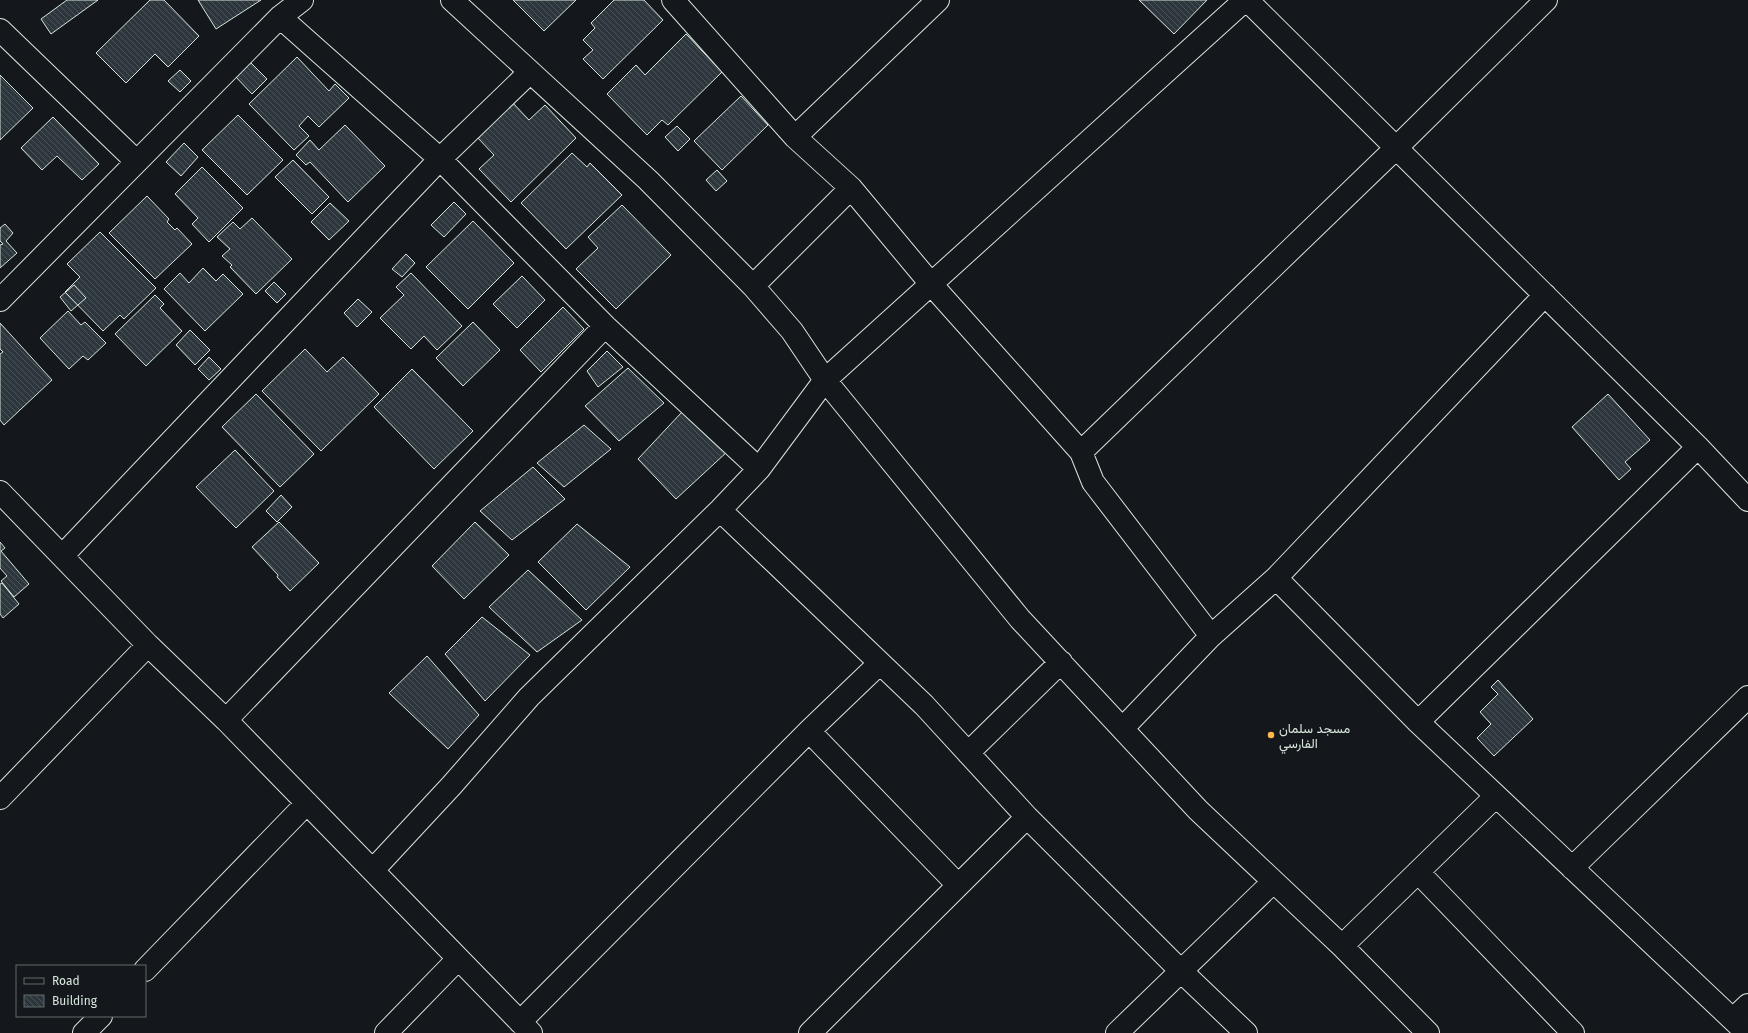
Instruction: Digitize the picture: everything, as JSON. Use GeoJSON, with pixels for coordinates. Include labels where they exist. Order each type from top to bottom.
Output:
{"type":"FeatureCollection","features":[{"type":"Feature","properties":{"kind":"street"},"geometry":{"type":"LineString","coordinates":[[0,300],[280,17],[302,0]]}},
{"type":"Feature","properties":{"kind":"street"},"geometry":{"type":"LineString","coordinates":[[452,0],[648,180],[753,286],[792,331],[825,380],[1020,619],[1198,810],[1342,946],[1418,1030]]}},
{"type":"Feature","properties":{"kind":"street"},"geometry":{"type":"LineString","coordinates":[[673,0],[795,136],[851,188],[931,284],[1081,452],[1093,482],[1212,636]]}},
{"type":"Feature","properties":{"kind":"street"},"geometry":{"type":"LineString","coordinates":[[795,136],[938,0]]}},
{"type":"Feature","properties":{"kind":"street"},"geometry":{"type":"LineString","coordinates":[[372,870],[452,785],[529,697],[720,510],[759,469],[825,380],[1246,0],[1698,447],[1748,500]]}},
{"type":"Feature","properties":{"kind":"street"},"geometry":{"type":"LineString","coordinates":[[1081,452],[1396,148],[1546,0]]}},
{"type":"Feature","properties":{"kind":"street"},"geometry":{"type":"LineString","coordinates":[[280,17],[440,160],[605,326],[759,469]]}},
{"type":"Feature","properties":{"kind":"street"},"geometry":{"type":"LineString","coordinates":[[0,30],[136,161]]}},
{"type":"Feature","properties":{"kind":"street"},"geometry":{"type":"LineString","coordinates":[[63,555],[440,160],[530,72]]}},
{"type":"Feature","properties":{"kind":"street"},"geometry":{"type":"LineString","coordinates":[[753,286],[851,188]]}},
{"type":"Feature","properties":{"kind":"street"},"geometry":{"type":"LineString","coordinates":[[1123,728],[1212,636],[1276,578],[1545,296]]}},
{"type":"Feature","properties":{"kind":"street"},"geometry":{"type":"LineString","coordinates":[[226,720],[605,326]]}},
{"type":"Feature","properties":{"kind":"street"},"geometry":{"type":"LineString","coordinates":[[1418,722],[1698,447]]}},
{"type":"Feature","properties":{"kind":"street"},"geometry":{"type":"LineString","coordinates":[[0,492],[63,555],[148,645],[226,720],[526,1028],[809,731],[880,663]]}},
{"type":"Feature","properties":{"kind":"street"},"geometry":{"type":"LineString","coordinates":[[720,510],[924,705],[1027,817],[1246,1033]]}},
{"type":"Feature","properties":{"kind":"street"},"geometry":{"type":"LineString","coordinates":[[1276,578],[1418,722],[1572,868],[1743,1019]]}},
{"type":"Feature","properties":{"kind":"street"},"geometry":{"type":"LineString","coordinates":[[0,798],[148,645]]}},
{"type":"Feature","properties":{"kind":"street"},"geometry":{"type":"LineString","coordinates":[[968,753],[1061,662]]}},
{"type":"Feature","properties":{"kind":"street"},"geometry":{"type":"LineString","coordinates":[[1572,868],[1748,697]]}},
{"type":"Feature","properties":{"kind":"street"},"geometry":{"type":"LineString","coordinates":[[809,731],[958,885]]}},
{"type":"Feature","properties":{"kind":"street"},"geometry":{"type":"LineString","coordinates":[[1342,946],[1496,796]]}},
{"type":"Feature","properties":{"kind":"street"},"geometry":{"type":"LineString","coordinates":[[146,969],[307,803]]}},
{"type":"Feature","properties":{"kind":"street"},"geometry":{"type":"LineString","coordinates":[[810,1033],[1027,817]]}},
{"type":"Feature","properties":{"kind":"street"},"geometry":{"type":"LineString","coordinates":[[1418,872],[1573,1033]]}},
{"type":"Feature","properties":{"kind":"street"},"geometry":{"type":"LineString","coordinates":[[1117,1033],[1273,882]]}},
{"type":"Feature","properties":{"kind":"street"},"geometry":{"type":"LineString","coordinates":[[386,1033],[458,959]]}},
{"type":"Feature","properties":{"kind":"street"},"geometry":{"type":"LineString","coordinates":[[84,1033],[99,1017]]}},
{"type":"Feature","properties":{"kind":"building"},"geometry":{"type":"Polygon","coordinates":[[[67,0],[98,0],[51,34],[41,19],[67,0]]]}},
{"type":"Feature","properties":{"kind":"building"},"geometry":{"type":"Polygon","coordinates":[[[150,0],[164,0],[199,36],[168,67],[155,54],[126,83],[96,53],[150,0]]]}},
{"type":"Feature","properties":{"kind":"building"},"geometry":{"type":"Polygon","coordinates":[[[198,0],[261,0],[216,29],[198,0]]]}},
{"type":"Feature","properties":{"kind":"building"},"geometry":{"type":"Polygon","coordinates":[[[513,0],[576,0],[544,31],[513,0]]]}},
{"type":"Feature","properties":{"kind":"building"},"geometry":{"type":"Polygon","coordinates":[[[614,0],[644,0],[663,20],[603,79],[583,59],[593,50],[583,40],[595,28],[591,23],[614,0]]]}},
{"type":"Feature","properties":{"kind":"building"},"geometry":{"type":"Polygon","coordinates":[[[1139,0],[1207,0],[1174,34],[1139,0]]]}},
{"type":"Feature","properties":{"kind":"building"},"geometry":{"type":"Polygon","coordinates":[[[686,34],[722,72],[668,125],[662,120],[647,135],[607,94],[636,65],[645,75],[686,34]]]}},
{"type":"Feature","properties":{"kind":"building"},"geometry":{"type":"Polygon","coordinates":[[[297,57],[329,91],[335,84],[349,98],[319,127],[308,116],[299,126],[309,136],[294,150],[249,104],[297,57]]]}},
{"type":"Feature","properties":{"kind":"building"},"geometry":{"type":"Polygon","coordinates":[[[250,62],[267,79],[252,94],[235,76],[250,62]]]}},
{"type":"Feature","properties":{"kind":"building"},"geometry":{"type":"Polygon","coordinates":[[[180,70],[191,81],[180,92],[168,81],[180,70]]]}},
{"type":"Feature","properties":{"kind":"building"},"geometry":{"type":"Polygon","coordinates":[[[0,75],[33,108],[0,140],[0,75]]]}},
{"type":"Feature","properties":{"kind":"building"},"geometry":{"type":"Polygon","coordinates":[[[741,96],[768,125],[722,170],[694,141],[741,96]]]}},
{"type":"Feature","properties":{"kind":"building"},"geometry":{"type":"Polygon","coordinates":[[[511,101],[529,120],[545,105],[576,138],[511,202],[479,169],[494,155],[476,136],[511,101]]]}},
{"type":"Feature","properties":{"kind":"building"},"geometry":{"type":"Polygon","coordinates":[[[238,115],[283,160],[247,195],[202,150],[238,115]]]}},
{"type":"Feature","properties":{"kind":"building"},"geometry":{"type":"Polygon","coordinates":[[[53,117],[99,164],[82,180],[57,156],[42,170],[21,148],[53,117]]]}},
{"type":"Feature","properties":{"kind":"building"},"geometry":{"type":"Polygon","coordinates":[[[345,125],[385,166],[348,202],[310,162],[306,165],[296,155],[310,140],[319,150],[345,125]]]}},
{"type":"Feature","properties":{"kind":"building"},"geometry":{"type":"Polygon","coordinates":[[[677,126],[690,139],[678,151],[665,137],[677,126]]]}},
{"type":"Feature","properties":{"kind":"building"},"geometry":{"type":"Polygon","coordinates":[[[184,143],[198,157],[181,176],[166,162],[184,143]]]}},
{"type":"Feature","properties":{"kind":"building"},"geometry":{"type":"Polygon","coordinates":[[[572,153],[587,167],[590,163],[622,195],[566,249],[521,203],[572,153]]]}},
{"type":"Feature","properties":{"kind":"building"},"geometry":{"type":"Polygon","coordinates":[[[293,160],[329,197],[312,214],[275,177],[293,160]]]}},
{"type":"Feature","properties":{"kind":"building"},"geometry":{"type":"Polygon","coordinates":[[[202,167],[243,208],[209,242],[192,224],[198,218],[175,194],[202,167]]]}},
{"type":"Feature","properties":{"kind":"building"},"geometry":{"type":"Polygon","coordinates":[[[717,170],[727,181],[716,191],[706,180],[717,170]]]}},
{"type":"Feature","properties":{"kind":"building"},"geometry":{"type":"Polygon","coordinates":[[[147,196],[169,219],[167,222],[175,230],[177,228],[192,244],[155,279],[109,233],[147,196]]]}},
{"type":"Feature","properties":{"kind":"building"},"geometry":{"type":"Polygon","coordinates":[[[454,202],[466,214],[444,237],[431,225],[454,202]]]}},
{"type":"Feature","properties":{"kind":"building"},"geometry":{"type":"Polygon","coordinates":[[[330,203],[349,221],[329,240],[311,222],[330,203]]]}},
{"type":"Feature","properties":{"kind":"building"},"geometry":{"type":"Polygon","coordinates":[[[622,205],[671,255],[616,309],[576,269],[598,248],[588,237],[622,205]]]}},
{"type":"Feature","properties":{"kind":"building"},"geometry":{"type":"Polygon","coordinates":[[[252,218],[292,259],[256,294],[230,267],[232,265],[222,256],[230,249],[217,237],[233,222],[240,229],[252,218]]]}},
{"type":"Feature","properties":{"kind":"building"},"geometry":{"type":"Polygon","coordinates":[[[473,221],[514,263],[468,309],[426,267],[473,221]]]}},
{"type":"Feature","properties":{"kind":"building"},"geometry":{"type":"Polygon","coordinates":[[[5,224],[13,233],[6,241],[17,253],[0,268],[0,245],[3,244],[0,241],[0,228],[5,224]]]}},
{"type":"Feature","properties":{"kind":"building"},"geometry":{"type":"Polygon","coordinates":[[[100,232],[156,288],[124,319],[120,315],[103,331],[65,292],[80,277],[67,264],[100,232]]]}},
{"type":"Feature","properties":{"kind":"building"},"geometry":{"type":"Polygon","coordinates":[[[406,254],[415,263],[402,277],[392,269],[406,254]]]}},
{"type":"Feature","properties":{"kind":"building"},"geometry":{"type":"Polygon","coordinates":[[[203,268],[216,281],[223,274],[243,294],[205,331],[164,289],[180,273],[189,283],[203,268]]]}},
{"type":"Feature","properties":{"kind":"building"},"geometry":{"type":"Polygon","coordinates":[[[411,273],[462,326],[437,350],[424,336],[411,349],[380,318],[404,295],[396,287],[411,273]]]}},
{"type":"Feature","properties":{"kind":"building"},"geometry":{"type":"Polygon","coordinates":[[[522,276],[545,300],[517,328],[493,304],[522,276]]]}},
{"type":"Feature","properties":{"kind":"building"},"geometry":{"type":"Polygon","coordinates":[[[274,282],[286,294],[277,303],[265,291],[274,282]]]}},
{"type":"Feature","properties":{"kind":"building"},"geometry":{"type":"Polygon","coordinates":[[[74,285],[86,298],[71,311],[60,297],[74,285]]]}},
{"type":"Feature","properties":{"kind":"building"},"geometry":{"type":"Polygon","coordinates":[[[155,295],[164,304],[160,308],[182,331],[146,366],[115,334],[155,295]]]}},
{"type":"Feature","properties":{"kind":"building"},"geometry":{"type":"Polygon","coordinates":[[[358,299],[372,312],[357,327],[344,313],[358,299]]]}},
{"type":"Feature","properties":{"kind":"building"},"geometry":{"type":"Polygon","coordinates":[[[563,307],[584,329],[541,372],[520,350],[563,307]]]}},
{"type":"Feature","properties":{"kind":"building"},"geometry":{"type":"Polygon","coordinates":[[[68,311],[81,325],[85,322],[106,343],[88,360],[83,356],[69,369],[40,338],[68,311]]]}},
{"type":"Feature","properties":{"kind":"building"},"geometry":{"type":"Polygon","coordinates":[[[473,322],[500,350],[463,386],[436,358],[473,322]]]}},
{"type":"Feature","properties":{"kind":"building"},"geometry":{"type":"Polygon","coordinates":[[[0,323],[52,380],[4,425],[0,420],[0,354],[3,352],[0,349],[0,323]]]}},
{"type":"Feature","properties":{"kind":"building"},"geometry":{"type":"Polygon","coordinates":[[[190,330],[210,350],[195,365],[176,345],[190,330]]]}},
{"type":"Feature","properties":{"kind":"building"},"geometry":{"type":"Polygon","coordinates":[[[305,349],[327,372],[343,357],[379,394],[321,451],[262,391],[305,349]]]}},
{"type":"Feature","properties":{"kind":"building"},"geometry":{"type":"Polygon","coordinates":[[[607,351],[623,367],[598,387],[587,371],[607,351]]]}},
{"type":"Feature","properties":{"kind":"building"},"geometry":{"type":"Polygon","coordinates":[[[209,357],[221,369],[209,380],[198,369],[209,357]]]}},
{"type":"Feature","properties":{"kind":"building"},"geometry":{"type":"Polygon","coordinates":[[[628,368],[664,403],[619,441],[585,406],[628,368]]]}},
{"type":"Feature","properties":{"kind":"building"},"geometry":{"type":"Polygon","coordinates":[[[412,369],[473,431],[434,469],[374,407],[412,369]]]}},
{"type":"Feature","properties":{"kind":"building"},"geometry":{"type":"Polygon","coordinates":[[[256,394],[314,454],[280,487],[222,427],[256,394]]]}},
{"type":"Feature","properties":{"kind":"building"},"geometry":{"type":"Polygon","coordinates":[[[1608,394],[1650,440],[1625,462],[1631,469],[1619,480],[1572,427],[1608,394]]]}},
{"type":"Feature","properties":{"kind":"building"},"geometry":{"type":"Polygon","coordinates":[[[682,412],[728,451],[676,499],[638,459],[682,412]]]}},
{"type":"Feature","properties":{"kind":"building"},"geometry":{"type":"Polygon","coordinates":[[[584,425],[611,449],[564,487],[537,463],[584,425]]]}},
{"type":"Feature","properties":{"kind":"building"},"geometry":{"type":"Polygon","coordinates":[[[235,450],[274,491],[236,528],[196,487],[235,450]]]}},
{"type":"Feature","properties":{"kind":"building"},"geometry":{"type":"Polygon","coordinates":[[[533,467],[565,499],[512,540],[480,511],[533,467]]]}},
{"type":"Feature","properties":{"kind":"building"},"geometry":{"type":"Polygon","coordinates":[[[281,495],[292,507],[277,522],[266,511],[281,495]]]}},
{"type":"Feature","properties":{"kind":"building"},"geometry":{"type":"Polygon","coordinates":[[[279,522],[319,563],[290,591],[277,577],[278,575],[252,547],[279,522]]]}},
{"type":"Feature","properties":{"kind":"building"},"geometry":{"type":"Polygon","coordinates":[[[475,522],[509,555],[464,599],[432,566],[475,522]]]}},
{"type":"Feature","properties":{"kind":"building"},"geometry":{"type":"Polygon","coordinates":[[[577,524],[630,567],[586,610],[538,562],[577,524]]]}},
{"type":"Feature","properties":{"kind":"building"},"geometry":{"type":"Polygon","coordinates":[[[0,542],[5,548],[1,551],[29,584],[14,597],[1,581],[7,576],[0,568],[0,542]]]}},
{"type":"Feature","properties":{"kind":"building"},"geometry":{"type":"Polygon","coordinates":[[[528,570],[582,620],[537,652],[489,607],[528,570]]]}},
{"type":"Feature","properties":{"kind":"building"},"geometry":{"type":"Polygon","coordinates":[[[2,583],[19,604],[3,618],[0,614],[0,584],[2,583]]]}},
{"type":"Feature","properties":{"kind":"building"},"geometry":{"type":"Polygon","coordinates":[[[482,617],[530,655],[485,701],[445,654],[482,617]]]}},
{"type":"Feature","properties":{"kind":"building"},"geometry":{"type":"Polygon","coordinates":[[[427,656],[479,715],[448,749],[389,693],[427,656]]]}},
{"type":"Feature","properties":{"kind":"building"},"geometry":{"type":"Polygon","coordinates":[[[1498,680],[1533,719],[1494,756],[1477,738],[1491,724],[1480,712],[1498,694],[1491,687],[1498,680]]]}},
{"type":"Feature","properties":{"kind":"place","name":"مسجد سلمان الفارسي"},"geometry":{"type":"Point","coordinates":[1271,735]}}]}
